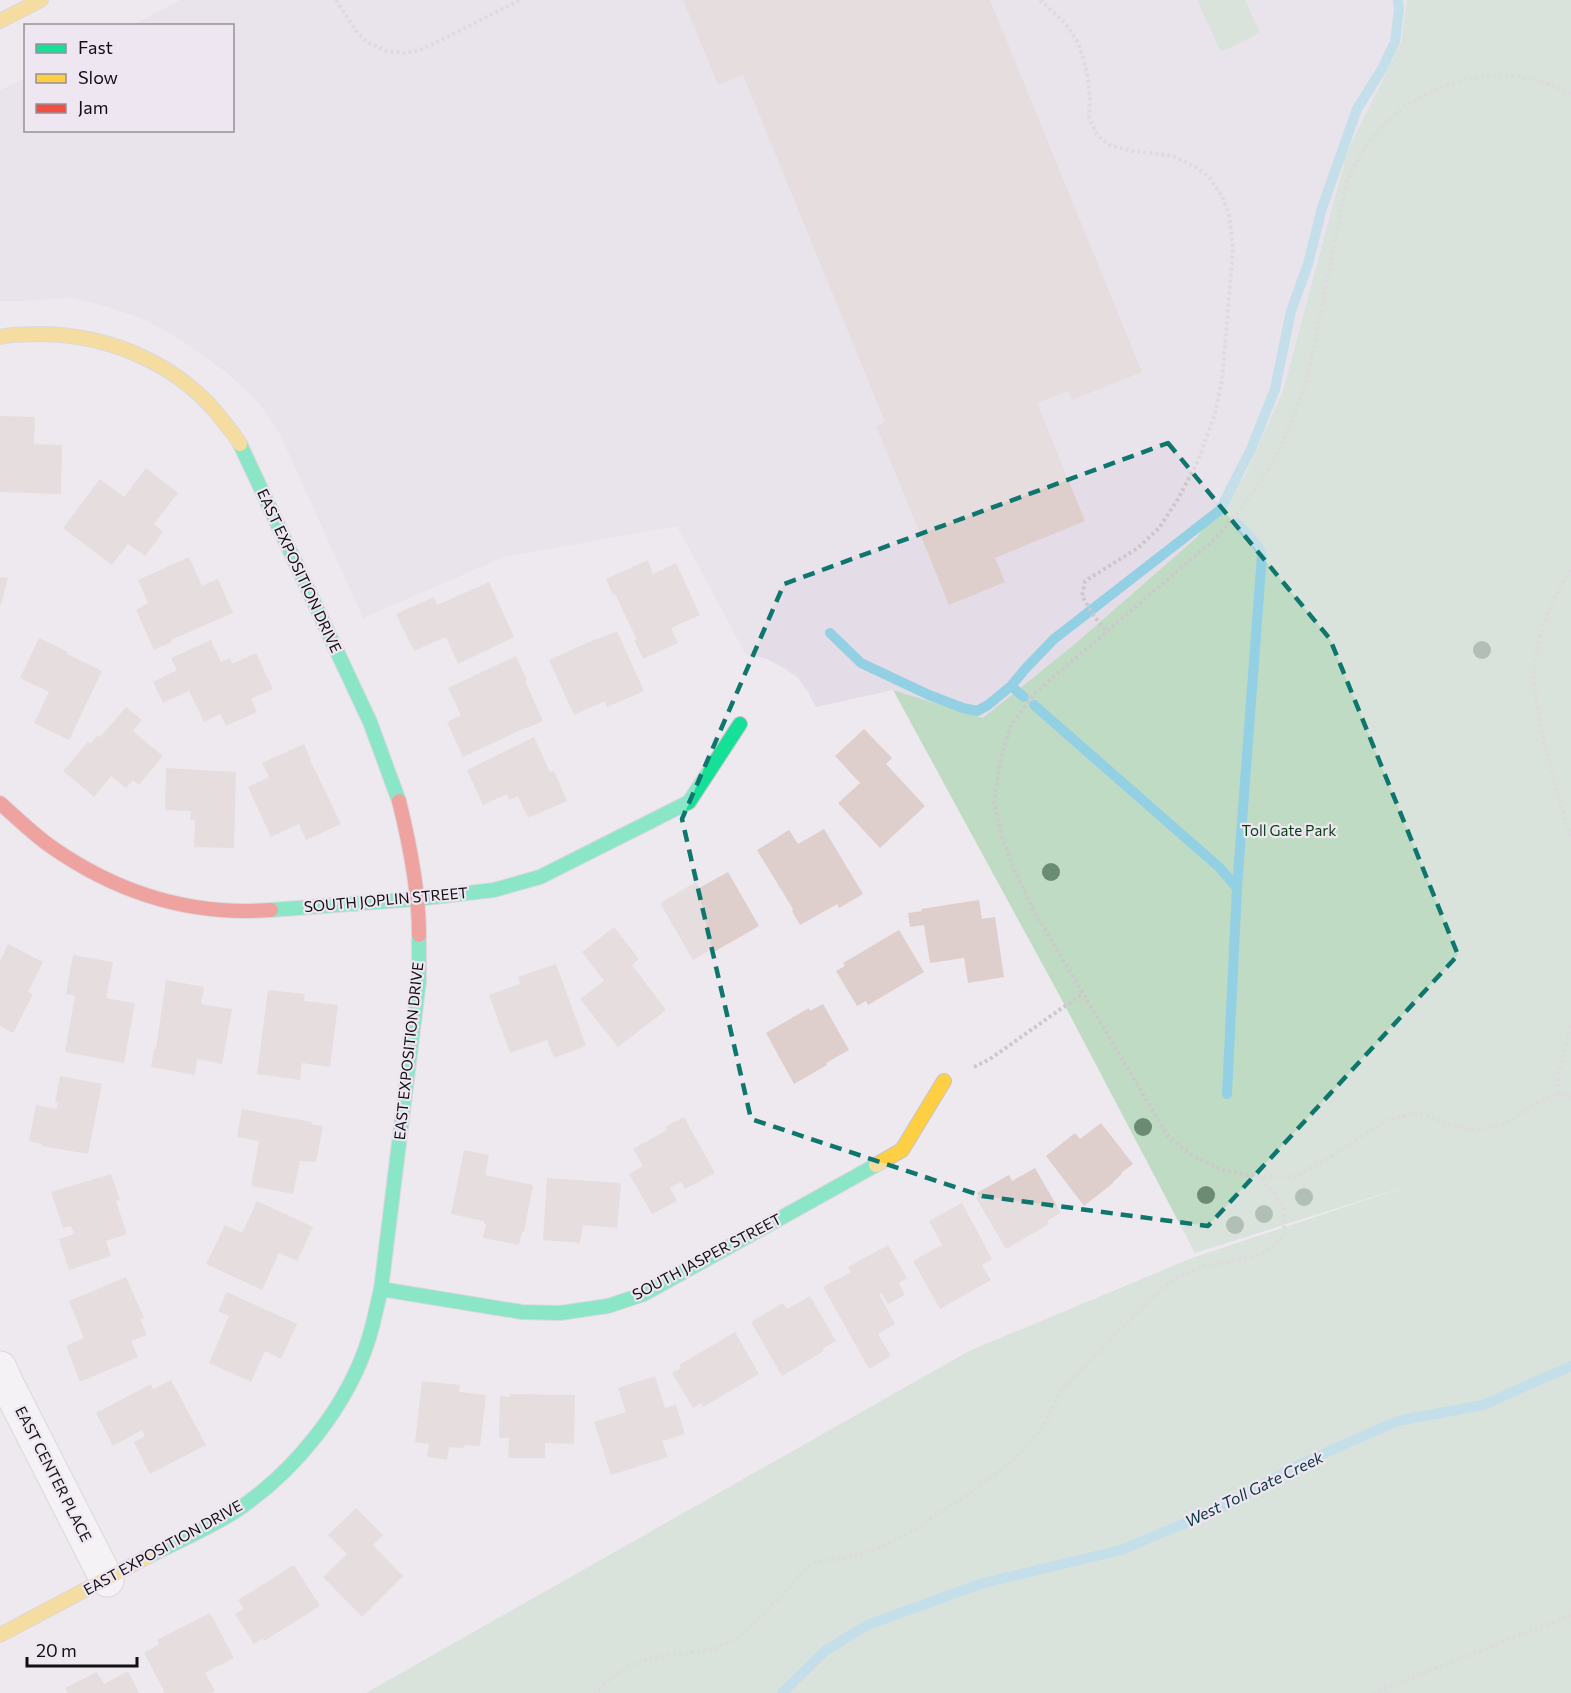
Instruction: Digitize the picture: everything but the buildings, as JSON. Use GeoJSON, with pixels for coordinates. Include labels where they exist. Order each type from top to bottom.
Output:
{"type":"FeatureCollection","features":[{"type":"Feature","properties":{"kind":"street"},"geometry":{"type":"LineString","coordinates":[[0,21],[41,0]]}},
{"type":"Feature","properties":{"kind":"street","name":"EAST EXPOSITION DRIVE"},"geometry":{"type":"LineString","coordinates":[[0,337],[56,333],[92,338],[138,353],[170,372],[208,402],[238,440],[370,722],[398,796],[410,847],[419,926],[418,981],[381,1289],[369,1339],[349,1386],[322,1430],[275,1481],[234,1512],[0,1635]]}},
{"type":"Feature","properties":{"kind":"street","name":"SOUTH JOPLIN STREET"},"geometry":{"type":"LineString","coordinates":[[0,803],[52,847],[95,874],[141,894],[191,907],[241,912],[417,899],[494,890],[540,877],[689,802],[741,724]]}},
{"type":"Feature","properties":{"kind":"street","name":"SOUTH JASPER STREET"},"geometry":{"type":"LineString","coordinates":[[381,1289],[522,1312],[560,1313],[608,1306],[644,1294],[902,1150],[944,1081]]}},
{"type":"Feature","properties":{"kind":"street","name":"EAST CENTER PLACE"},"geometry":{"type":"LineString","coordinates":[[0,1368],[107,1580]]}},
{"type":"Feature","properties":{"kind":"path"},"geometry":{"type":"LineString","coordinates":[[336,0],[356,31],[367,42],[386,51],[406,53],[420,50],[520,0]]}},
{"type":"Feature","properties":{"kind":"path"},"geometry":{"type":"LineString","coordinates":[[1040,0],[1065,23],[1079,44],[1087,74],[1090,98],[1089,117],[1097,135],[1108,145],[1132,151],[1173,156],[1194,166],[1209,177],[1222,196],[1229,215],[1233,249],[1222,381],[1215,414],[1197,463],[1159,528],[1138,548],[1085,581],[1082,596],[1107,632]]}},
{"type":"Feature","properties":{"kind":"path"},"geometry":{"type":"LineString","coordinates":[[1571,94],[1552,85],[1519,76],[1502,74],[1460,80],[1409,103],[1389,119],[1371,139],[1347,181],[1308,375],[1294,417],[1274,460],[1252,495],[1218,537],[1035,693],[1011,725],[1001,757],[994,803],[1001,834],[1035,913],[1167,1136],[1195,1156],[1223,1170],[1259,1177],[1294,1177],[1327,1159],[1388,1119],[1418,1113],[1477,1131],[1507,1123],[1533,1105],[1558,1093],[1571,1097]]}},
{"type":"Feature","properties":{"kind":"path"},"geometry":{"type":"LineString","coordinates":[[1571,570],[1560,586],[1545,621],[1538,646],[1534,678],[1549,761],[1571,838]]}},
{"type":"Feature","properties":{"kind":"path"},"geometry":{"type":"LineString","coordinates":[[944,1081],[990,1059],[1083,994]]}},
{"type":"Feature","properties":{"kind":"path"},"geometry":{"type":"LineString","coordinates":[[1558,1093],[1559,1071],[1571,1024]]}},
{"type":"Feature","properties":{"kind":"path"},"geometry":{"type":"LineString","coordinates":[[594,1693],[626,1668],[654,1657],[716,1648],[739,1637],[781,1597],[802,1571],[814,1563],[859,1555],[883,1546],[970,1493],[1016,1458],[1044,1426],[1060,1392],[1152,1298],[1178,1277],[1201,1267],[1252,1257],[1271,1249],[1284,1234],[1284,1210],[1274,1192],[1259,1177]]}},
{"type":"Feature","properties":{"kind":"path"},"geometry":{"type":"LineString","coordinates":[[1373,1693],[1571,1615]]}},
{"type":"Feature","properties":{"kind":"path"},"geometry":{"type":"LineString","coordinates":[[1387,1693],[1394,1684]]}},
{"type":"Feature","properties":{"kind":"highlighted area"},"geometry":{"type":"Polygon","coordinates":[[[1168,443],[1330,639],[1458,955],[1208,1226],[982,1196],[751,1119],[682,819],[784,584],[1168,443]]]}},
{"type":"Feature","properties":{"kind":"shaded area"},"geometry":{"type":"Polygon","coordinates":[[[180,0],[1407,0],[1401,43],[1347,152],[1283,391],[1244,477],[1196,538],[1076,643],[983,719],[893,690],[816,707],[797,677],[765,658],[746,655],[677,526],[504,557],[363,618],[280,434],[258,402],[227,373],[184,342],[146,320],[105,306],[71,298],[0,301],[0,90],[24,79],[24,132],[234,132],[234,24],[135,24],[180,0]]]}},
{"type":"Feature","properties":{"kind":"green space"},"geometry":{"type":"Polygon","coordinates":[[[1197,0],[1245,0],[1260,33],[1221,52],[1197,0]]]}},
{"type":"Feature","properties":{"kind":"green space","name":"Toll Gate Park"},"geometry":{"type":"Polygon","coordinates":[[[1407,0],[1571,0],[1571,1693],[366,1693],[969,1351],[1192,1258],[1414,1184],[1195,1253],[1063,1002],[893,690],[983,718],[1076,643],[1196,538],[1244,477],[1283,391],[1347,152],[1401,43],[1407,0]]]}},
{"type":"Feature","properties":{"kind":"waterway"},"geometry":{"type":"LineString","coordinates":[[830,633],[861,663],[929,695],[977,711],[1011,686],[1054,639],[1220,510],[1251,449],[1275,389],[1291,311],[1308,264],[1322,208],[1357,109],[1382,69],[1395,42],[1398,0]]}},
{"type":"Feature","properties":{"kind":"waterway"},"geometry":{"type":"LineString","coordinates":[[1227,1094],[1237,888],[1262,555],[1258,546],[1237,523]]}},
{"type":"Feature","properties":{"kind":"waterway"},"geometry":{"type":"LineString","coordinates":[[1011,686],[1024,697]]}},
{"type":"Feature","properties":{"kind":"waterway"},"geometry":{"type":"LineString","coordinates":[[1034,705],[1220,868],[1237,888]]}},
{"type":"Feature","properties":{"kind":"waterway","name":"West Toll Gate Creek"},"geometry":{"type":"LineString","coordinates":[[782,1693],[825,1651],[867,1625],[983,1583],[1121,1550],[1221,1508],[1296,1466],[1397,1421],[1483,1405],[1571,1366]]}},
{"type":"Feature","properties":{"kind":"traffic: fast"},"geometry":{"type":"LineString","coordinates":[[240,444],[370,722],[399,801]]}},
{"type":"Feature","properties":{"kind":"traffic: fast"},"geometry":{"type":"LineString","coordinates":[[271,910],[417,899],[494,890],[540,877],[689,802],[740,724]]}},
{"type":"Feature","properties":{"kind":"traffic: fast"},"geometry":{"type":"LineString","coordinates":[[149,1556],[234,1512],[277,1478],[298,1458],[333,1413],[360,1363],[371,1332],[381,1289],[419,981],[419,935]]}},
{"type":"Feature","properties":{"kind":"traffic: fast"},"geometry":{"type":"LineString","coordinates":[[381,1289],[522,1312],[560,1313],[608,1306],[644,1294],[876,1165]]}},
{"type":"Feature","properties":{"kind":"traffic: slow"},"geometry":{"type":"LineString","coordinates":[[0,21],[41,0]]}},
{"type":"Feature","properties":{"kind":"traffic: slow"},"geometry":{"type":"LineString","coordinates":[[0,337],[31,334],[68,336],[94,340],[143,357],[166,369],[187,384],[207,402],[240,444]]}},
{"type":"Feature","properties":{"kind":"traffic: slow"},"geometry":{"type":"LineString","coordinates":[[876,1165],[902,1150],[944,1081]]}},
{"type":"Feature","properties":{"kind":"traffic: slow"},"geometry":{"type":"LineString","coordinates":[[0,1635],[149,1556]]}},
{"type":"Feature","properties":{"kind":"traffic: jam"},"geometry":{"type":"LineString","coordinates":[[399,801],[413,868],[419,935]]}},
{"type":"Feature","properties":{"kind":"traffic: jam"},"geometry":{"type":"LineString","coordinates":[[0,803],[53,848],[103,878],[130,889],[184,905],[242,911],[271,910]]}}]}
